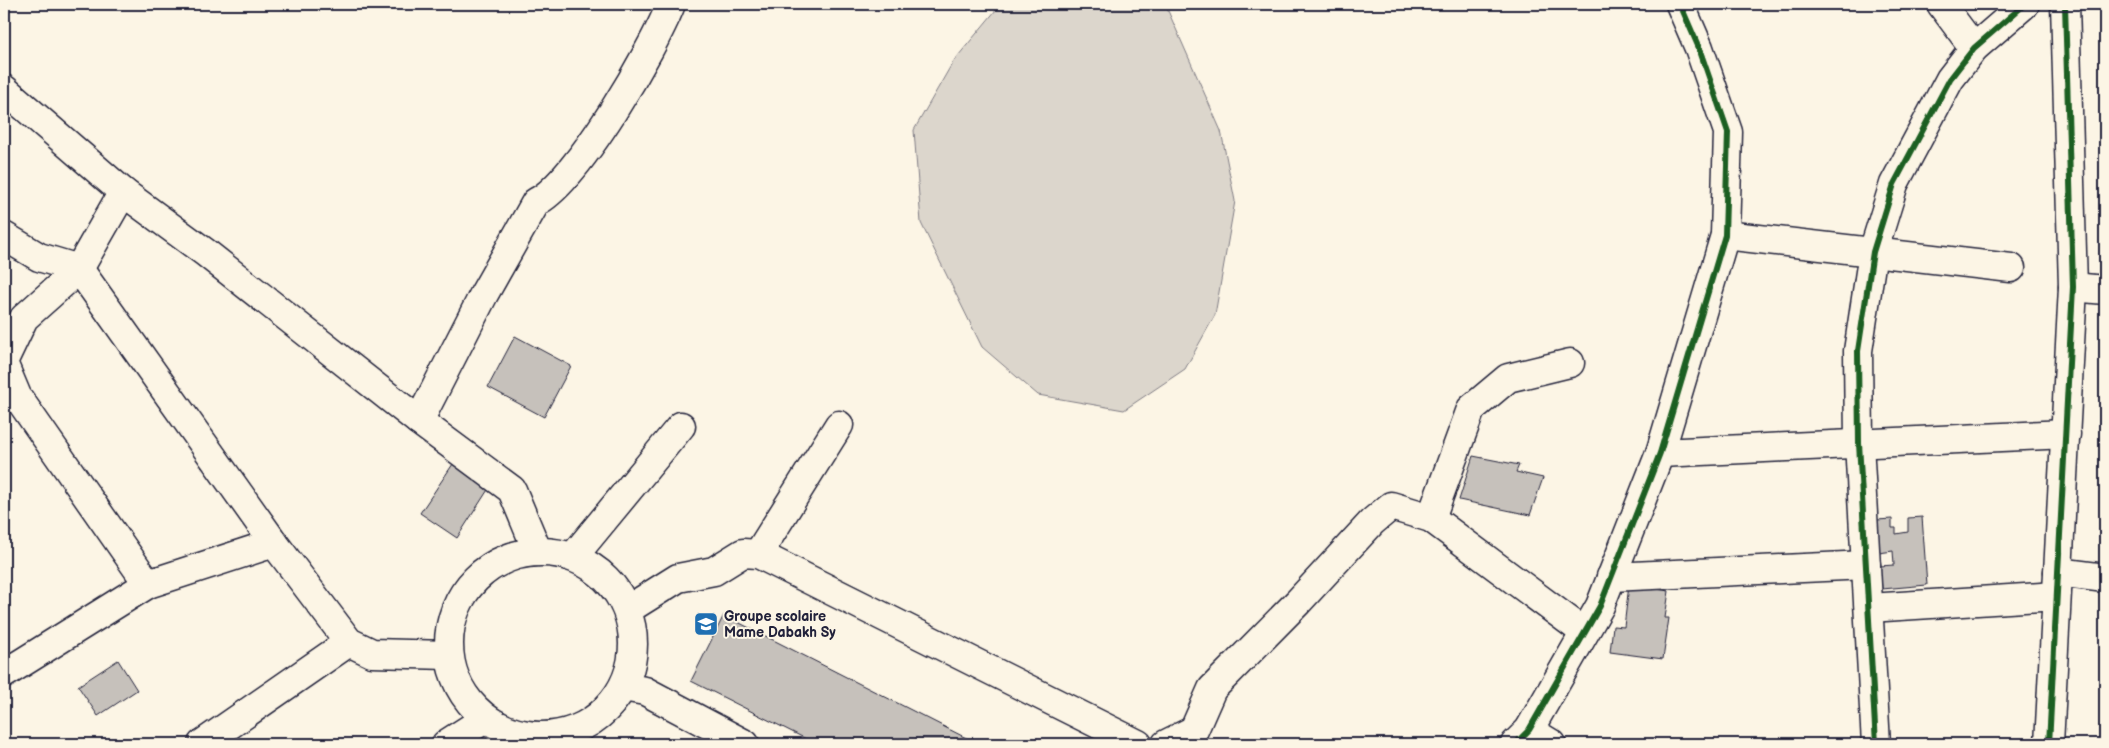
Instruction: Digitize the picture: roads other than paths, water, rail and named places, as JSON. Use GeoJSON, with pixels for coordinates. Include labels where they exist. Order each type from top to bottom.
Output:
{"type":"FeatureCollection","features":[{"type":"Feature","properties":{"kind":"street"},"geometry":{"type":"LineString","coordinates":[[419,421],[484,294],[536,202],[545,197],[585,155],[642,61],[671,4]]}},
{"type":"Feature","properties":{"kind":"street"},"geometry":{"type":"LineString","coordinates":[[1552,744],[1522,737],[1600,606],[1660,453],[1726,235],[1728,132],[1699,48],[1680,4]]}},
{"type":"Feature","properties":{"kind":"street"},"geometry":{"type":"LineString","coordinates":[[1941,4],[1974,48]]}},
{"type":"Feature","properties":{"kind":"street"},"geometry":{"type":"LineString","coordinates":[[1876,744],[1859,444],[1858,351],[1873,252],[1894,184],[1950,79],[1974,48],[2025,4]]}},
{"type":"Feature","properties":{"kind":"street"},"geometry":{"type":"LineString","coordinates":[[2049,744],[2074,287],[2065,4]]}},
{"type":"Feature","properties":{"kind":"street"},"geometry":{"type":"LineString","coordinates":[[4,90],[123,192],[206,253],[419,421],[512,490],[537,550]]}},
{"type":"Feature","properties":{"kind":"street"},"geometry":{"type":"LineString","coordinates":[[4,360],[24,318],[79,269],[123,192]]}},
{"type":"Feature","properties":{"kind":"street"},"geometry":{"type":"LineString","coordinates":[[1726,235],[2011,268]]}},
{"type":"Feature","properties":{"kind":"street"},"geometry":{"type":"LineString","coordinates":[[4,236],[39,257],[79,269],[274,543],[348,642],[372,653],[448,656]]}},
{"type":"Feature","properties":{"kind":"street"},"geometry":{"type":"LineString","coordinates":[[2074,287],[2105,290]]}},
{"type":"Feature","properties":{"kind":"street"},"geometry":{"type":"LineString","coordinates":[[1431,518],[1471,409],[1508,378],[1570,363]]}},
{"type":"Feature","properties":{"kind":"street"},"geometry":{"type":"LineString","coordinates":[[4,365],[17,396],[148,584]]}},
{"type":"Feature","properties":{"kind":"street"},"geometry":{"type":"LineString","coordinates":[[758,554],[839,425]]}},
{"type":"Feature","properties":{"kind":"street"},"geometry":{"type":"LineString","coordinates":[[573,558],[681,426]]}},
{"type":"Feature","properties":{"kind":"street"},"geometry":{"type":"LineString","coordinates":[[1660,453],[2066,434]]}},
{"type":"Feature","properties":{"kind":"street"},"geometry":{"type":"LineString","coordinates":[[1166,744],[1194,730],[1212,689],[1298,602],[1372,522],[1392,506],[1431,518],[1584,632]]}},
{"type":"Feature","properties":{"kind":"street"},"geometry":{"type":"LineString","coordinates":[[4,674],[148,584],[274,543]]}},
{"type":"Feature","properties":{"kind":"street"},"geometry":{"type":"LineString","coordinates":[[537,550],[559,553],[573,558],[600,572],[616,590],[627,610],[633,636],[631,662],[623,687],[607,709],[586,725],[562,739],[534,737],[508,731],[485,719],[460,690],[448,656],[451,617],[470,583],[500,560],[537,550]]}},
{"type":"Feature","properties":{"kind":"street"},"geometry":{"type":"LineString","coordinates":[[627,610],[678,578],[714,571],[743,553],[758,554],[1138,744]]}},
{"type":"Feature","properties":{"kind":"street"},"geometry":{"type":"LineString","coordinates":[[1611,577],[1866,565]]}},
{"type":"Feature","properties":{"kind":"street"},"geometry":{"type":"LineString","coordinates":[[1869,608],[2105,578]]}},
{"type":"Feature","properties":{"kind":"street"},"geometry":{"type":"LineString","coordinates":[[202,744],[348,642]]}},
{"type":"Feature","properties":{"kind":"street"},"geometry":{"type":"LineString","coordinates":[[623,687],[645,691],[745,744]]}},
{"type":"Feature","properties":{"kind":"street"},"geometry":{"type":"LineString","coordinates":[[446,744],[485,719]]}},
{"type":"Feature","properties":{"kind":"place","name":"Groupe scolaire Mame Dabakh Sy"},"geometry":{"type":"Point","coordinates":[706,624]}}]}
